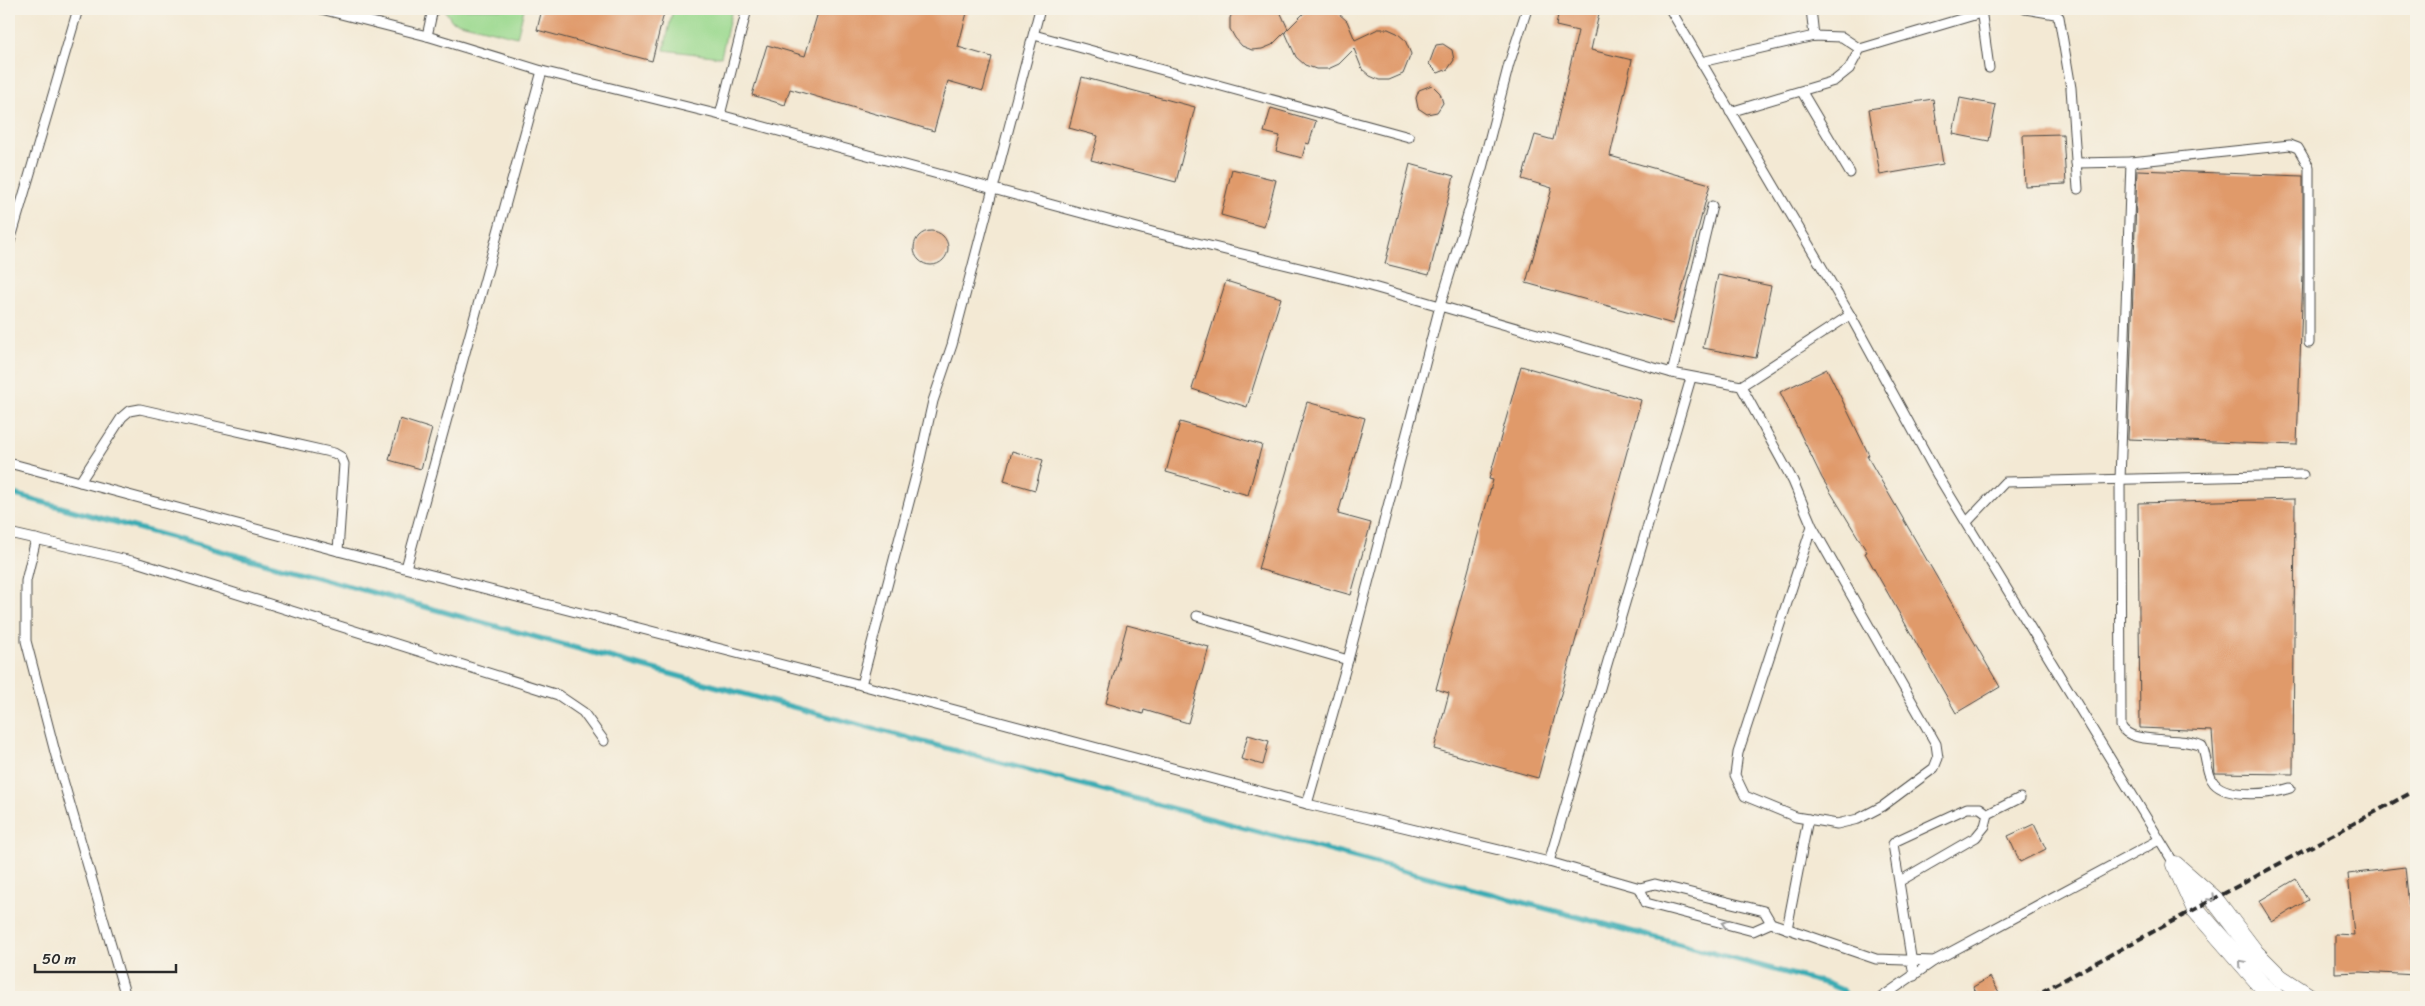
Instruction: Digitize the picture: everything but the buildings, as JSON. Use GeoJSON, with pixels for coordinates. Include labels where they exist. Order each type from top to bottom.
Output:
{"type":"FeatureCollection","features":[{"type":"Feature","properties":{"kind":"street"},"geometry":{"type":"LineString","coordinates":[[2176,865],[2196,910],[2266,989],[2276,997]]}},
{"type":"Feature","properties":{"kind":"street"},"geometry":{"type":"LineString","coordinates":[[2176,865],[2214,899],[2255,953],[2280,978],[2309,997]]}},
{"type":"Feature","properties":{"kind":"lane"},"geometry":{"type":"LineString","coordinates":[[9,245],[78,9]]}},
{"type":"Feature","properties":{"kind":"lane"},"geometry":{"type":"LineString","coordinates":[[321,9],[427,36],[542,71],[720,115],[991,189],[1440,306],[1691,378],[1741,386],[1850,315]]}},
{"type":"Feature","properties":{"kind":"lane"},"geometry":{"type":"LineString","coordinates":[[427,36],[433,9]]}},
{"type":"Feature","properties":{"kind":"lane"},"geometry":{"type":"LineString","coordinates":[[720,115],[747,9]]}},
{"type":"Feature","properties":{"kind":"lane"},"geometry":{"type":"LineString","coordinates":[[861,685],[918,468],[933,401],[952,345],[991,189],[1040,9]]}},
{"type":"Feature","properties":{"kind":"lane"},"geometry":{"type":"LineString","coordinates":[[1307,804],[1348,660],[1440,306],[1482,168],[1508,64],[1527,9]]}},
{"type":"Feature","properties":{"kind":"lane"},"geometry":{"type":"LineString","coordinates":[[1670,9],[1850,315],[1938,476],[2176,865]]}},
{"type":"Feature","properties":{"kind":"lane"},"geometry":{"type":"LineString","coordinates":[[1811,9],[1814,36]]}},
{"type":"Feature","properties":{"kind":"lane"},"geometry":{"type":"LineString","coordinates":[[2025,9],[2055,14],[2059,17],[2072,88],[2078,188]]}},
{"type":"Feature","properties":{"kind":"lane"},"geometry":{"type":"LineString","coordinates":[[1730,112],[1834,82],[1849,69],[1860,49],[1981,11],[1989,68]]}},
{"type":"Feature","properties":{"kind":"lane"},"geometry":{"type":"LineString","coordinates":[[1034,35],[1409,137]]}},
{"type":"Feature","properties":{"kind":"lane"},"geometry":{"type":"LineString","coordinates":[[1701,62],[1814,36],[1842,37],[1860,49]]}},
{"type":"Feature","properties":{"kind":"lane"},"geometry":{"type":"LineString","coordinates":[[406,568],[542,71]]}},
{"type":"Feature","properties":{"kind":"lane"},"geometry":{"type":"LineString","coordinates":[[1802,92],[1850,173]]}},
{"type":"Feature","properties":{"kind":"lane"},"geometry":{"type":"LineString","coordinates":[[2076,164],[2131,162],[2290,145],[2298,148],[2309,167],[2309,343]]}},
{"type":"Feature","properties":{"kind":"lane"},"geometry":{"type":"LineString","coordinates":[[2131,162],[2120,480],[2121,726],[2124,732],[2135,738],[2183,740],[2202,746],[2207,757],[2210,776],[2214,783],[2221,788],[2234,792],[2264,794],[2290,788]]}},
{"type":"Feature","properties":{"kind":"lane"},"geometry":{"type":"LineString","coordinates":[[1672,373],[1712,206]]}},
{"type":"Feature","properties":{"kind":"lane"},"geometry":{"type":"LineString","coordinates":[[1549,862],[1691,378]]}},
{"type":"Feature","properties":{"kind":"lane"},"geometry":{"type":"LineString","coordinates":[[1741,386],[1793,480],[1812,526],[1936,744],[1938,758],[1934,768],[1883,806],[1858,819],[1837,824],[1796,816],[1745,796],[1735,775],[1738,753],[1812,526]]}},
{"type":"Feature","properties":{"kind":"lane"},"geometry":{"type":"LineString","coordinates":[[80,482],[122,417],[129,411],[140,410],[334,453],[341,457],[344,464],[338,551]]}},
{"type":"Feature","properties":{"kind":"lane"},"geometry":{"type":"LineString","coordinates":[[9,463],[338,551],[861,685],[1307,804],[1549,862],[1640,888],[1655,884],[1764,911],[1771,923],[1876,959],[1934,960]]}},
{"type":"Feature","properties":{"kind":"lane"},"geometry":{"type":"LineString","coordinates":[[1966,522],[2005,482],[2303,475]]}},
{"type":"Feature","properties":{"kind":"lane"},"geometry":{"type":"LineString","coordinates":[[9,533],[136,562],[558,695],[583,712],[604,741]]}},
{"type":"Feature","properties":{"kind":"lane"},"geometry":{"type":"LineString","coordinates":[[36,539],[26,581],[26,641],[56,756],[126,997]]}},
{"type":"Feature","properties":{"kind":"lane"},"geometry":{"type":"LineString","coordinates":[[1197,616],[1348,660]]}},
{"type":"Feature","properties":{"kind":"lane"},"geometry":{"type":"LineString","coordinates":[[1900,881],[1976,837],[1985,826],[1988,814],[2020,798]]}},
{"type":"Feature","properties":{"kind":"lane"},"geometry":{"type":"LineString","coordinates":[[1914,976],[1900,881],[1893,848],[1896,841],[1967,808],[1980,808],[1988,814]]}},
{"type":"Feature","properties":{"kind":"lane"},"geometry":{"type":"LineString","coordinates":[[1787,929],[1808,819]]}},
{"type":"Feature","properties":{"kind":"lane"},"geometry":{"type":"LineString","coordinates":[[1882,997],[1934,960],[2159,840]]}},
{"type":"Feature","properties":{"kind":"lane"},"geometry":{"type":"LineString","coordinates":[[1640,888],[1646,903],[1753,931],[1771,923]]}},
{"type":"Feature","properties":{"kind":"green space"},"geometry":{"type":"Polygon","coordinates":[[[444,9],[524,9],[517,37],[452,21],[444,9]]]}},
{"type":"Feature","properties":{"kind":"green space"},"geometry":{"type":"Polygon","coordinates":[[[673,9],[732,9],[721,57],[664,50],[673,9]]]}},
{"type":"Feature","properties":{"kind":"waterway"},"geometry":{"type":"LineString","coordinates":[[9,493],[733,691],[1828,984],[1842,990],[1846,997]]}},
{"type":"Feature","properties":{"kind":"railway"},"geometry":{"type":"LineString","coordinates":[[2032,997],[2416,790]]}}]}
